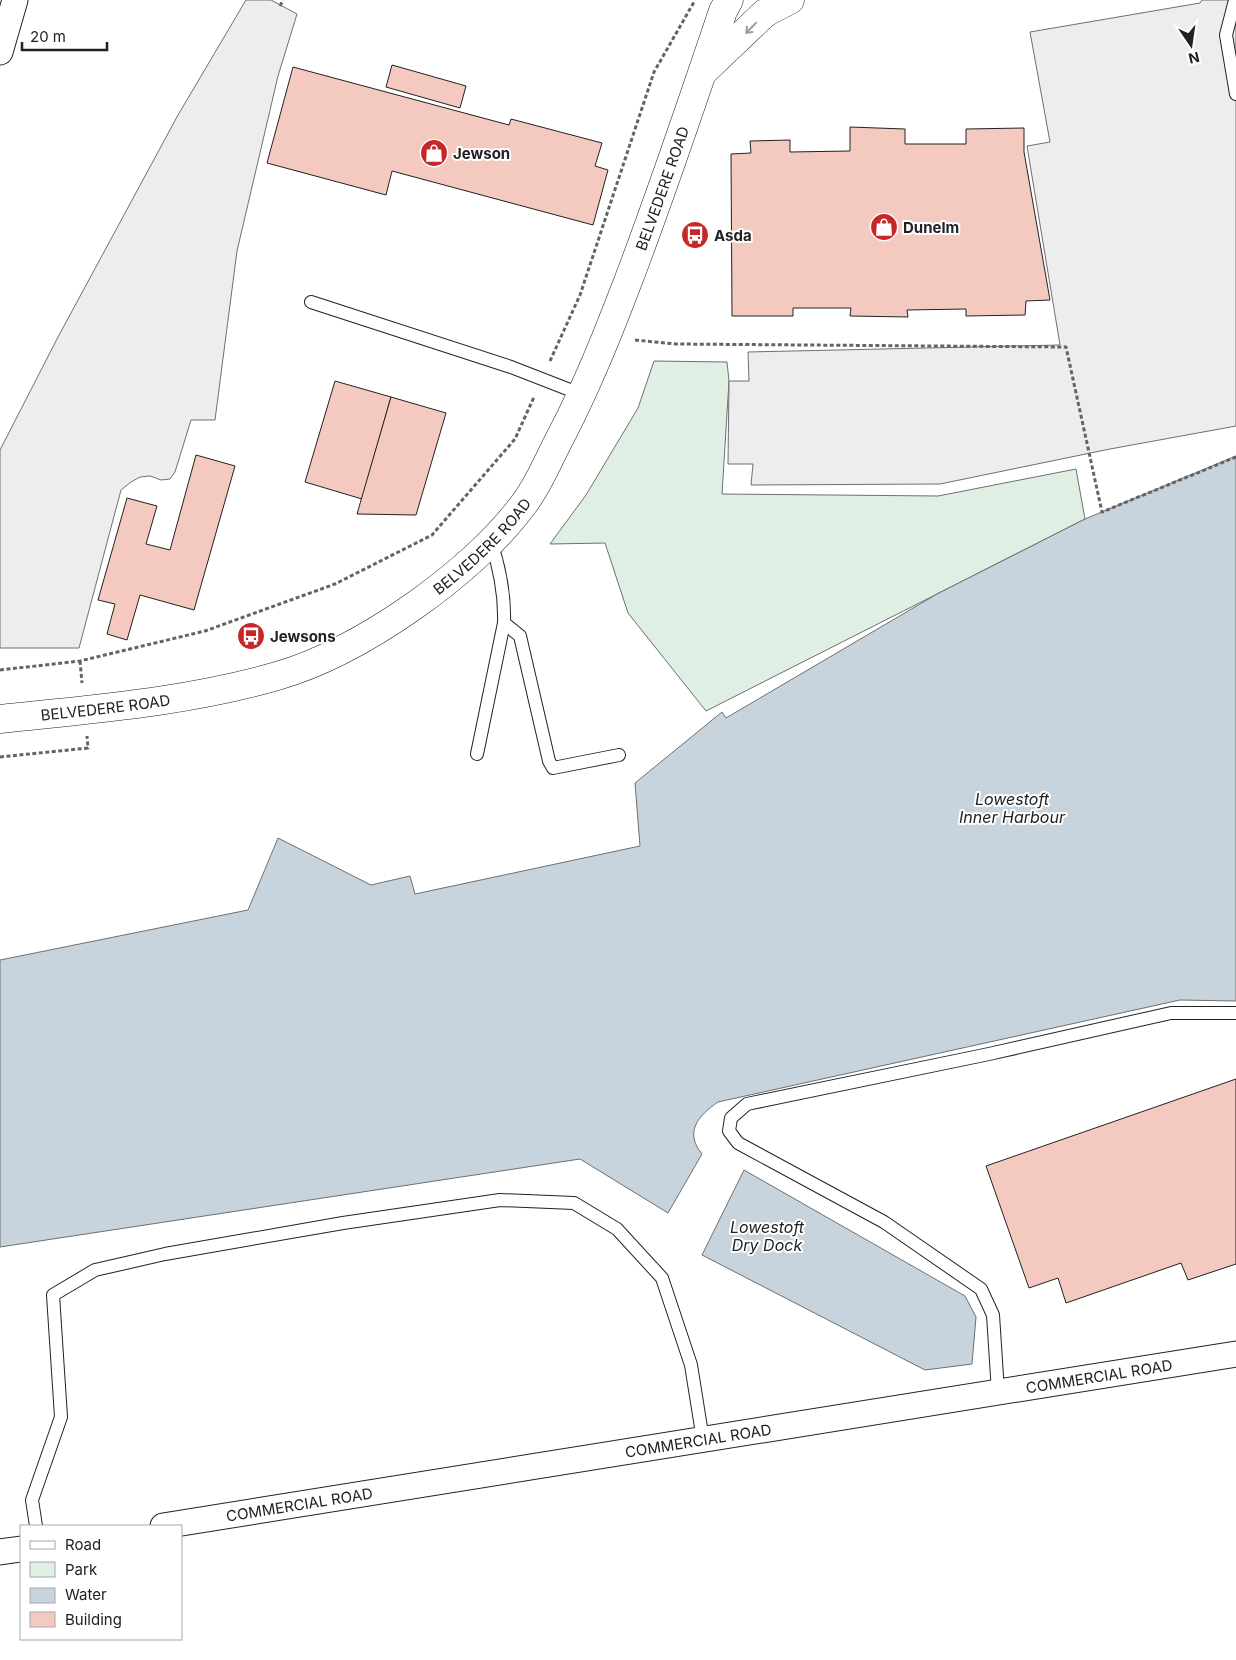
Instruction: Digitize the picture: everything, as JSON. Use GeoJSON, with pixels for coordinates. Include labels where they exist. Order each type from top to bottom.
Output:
{"type":"FeatureCollection","features":[{"type":"Feature","properties":{"kind":"highway","name":"BELVEDERE ROAD"},"geometry":{"type":"LineString","coordinates":[[4,716],[199,696],[280,676],[344,650],[400,616],[446,582],[491,542],[524,504],[583,394],[649,226],[723,11],[729,0]]}},
{"type":"Feature","properties":{"kind":"highway","name":"BELVEDERE ROAD"},"geometry":{"type":"LineString","coordinates":[[702,73],[765,14],[790,0]]}},
{"type":"Feature","properties":{"kind":"street"},"geometry":{"type":"LineString","coordinates":[[0,52],[15,0]]}},
{"type":"Feature","properties":{"kind":"street","name":"COMMERCIAL ROAD"},"geometry":{"type":"LineString","coordinates":[[168,1525],[1236,1354]]}},
{"type":"Feature","properties":{"kind":"street"},"geometry":{"type":"LineString","coordinates":[[0,1552],[20,1549]]}},
{"type":"Feature","properties":{"kind":"lane"},"geometry":{"type":"LineString","coordinates":[[1235,0],[1226,35],[1236,94]]}},
{"type":"Feature","properties":{"kind":"lane"},"geometry":{"type":"LineString","coordinates":[[312,302],[542,378],[583,394]]}},
{"type":"Feature","properties":{"kind":"lane"},"geometry":{"type":"LineString","coordinates":[[477,754],[504,624],[505,604],[500,572],[491,542]]}},
{"type":"Feature","properties":{"kind":"lane"},"geometry":{"type":"LineString","coordinates":[[504,624],[520,636],[549,761],[553,768],[619,755]]}},
{"type":"Feature","properties":{"kind":"lane"},"geometry":{"type":"LineString","coordinates":[[998,1392],[993,1315],[981,1289],[884,1222],[738,1143],[730,1131],[731,1118],[747,1104],[989,1054],[1171,1013],[1236,1012]]}},
{"type":"Feature","properties":{"kind":"lane"},"geometry":{"type":"LineString","coordinates":[[36,1525],[32,1500],[61,1416],[53,1296],[95,1270],[165,1254],[343,1223],[500,1200],[574,1203],[617,1229],[662,1278],[691,1365],[704,1440]]}},
{"type":"Feature","properties":{"kind":"path"},"geometry":{"type":"LineString","coordinates":[[280,6],[283,0]]}},
{"type":"Feature","properties":{"kind":"path"},"geometry":{"type":"LineString","coordinates":[[0,670],[80,661],[206,631],[336,584],[432,536],[515,439],[580,295],[654,72],[696,0]]}},
{"type":"Feature","properties":{"kind":"path"},"geometry":{"type":"LineString","coordinates":[[607,336],[676,344],[1066,347],[1102,512],[1236,457]]}},
{"type":"Feature","properties":{"kind":"green space"},"geometry":{"type":"Polygon","coordinates":[[[654,361],[727,362],[729,381],[722,494],[938,496],[1076,469],[1085,519],[706,711],[628,613],[605,543],[550,544],[586,495],[638,408],[654,361]]]}},
{"type":"Feature","properties":{"kind":"shaded area"},"geometry":{"type":"Polygon","coordinates":[[[246,0],[271,0],[297,14],[278,76],[237,251],[215,420],[191,420],[175,472],[170,479],[161,480],[150,476],[140,477],[121,490],[79,648],[0,648],[0,450],[58,337],[178,115],[246,0]]]}},
{"type":"Feature","properties":{"kind":"shaded area"},"geometry":{"type":"Polygon","coordinates":[[[1202,0],[1236,0],[1236,426],[1110,449],[940,484],[751,485],[753,464],[728,464],[729,381],[749,381],[748,352],[1060,345],[1027,146],[1050,142],[1030,32],[1200,3],[1202,0]]]}},
{"type":"Feature","properties":{"kind":"water","name":"Lowestoft Inner Harbour"},"geometry":{"type":"Polygon","coordinates":[[[1236,456],[1236,1001],[1180,1000],[718,1102],[699,1119],[696,1125],[694,1139],[702,1154],[668,1213],[580,1159],[0,1247],[0,960],[248,910],[278,838],[371,885],[410,876],[415,894],[640,846],[635,783],[722,712],[726,718],[937,594],[1085,519],[1236,456]]]}},
{"type":"Feature","properties":{"kind":"water","name":"Lowestoft Dry Dock"},"geometry":{"type":"Polygon","coordinates":[[[744,1170],[965,1296],[976,1317],[972,1364],[925,1370],[702,1255],[744,1170]]]}},
{"type":"Feature","properties":{"kind":"building"},"geometry":{"type":"Polygon","coordinates":[[[392,65],[466,86],[460,108],[386,87],[392,65]]]}},
{"type":"Feature","properties":{"kind":"building","name":"Jewson"},"geometry":{"type":"Polygon","coordinates":[[[293,67],[509,125],[511,119],[602,143],[595,166],[608,170],[593,225],[392,171],[386,195],[267,163],[293,67]]]}},
{"type":"Feature","properties":{"kind":"building","name":"Dunelm"},"geometry":{"type":"Polygon","coordinates":[[[850,127],[905,129],[905,144],[966,144],[966,129],[1024,128],[1024,152],[1050,300],[1026,301],[1025,315],[966,316],[966,309],[907,310],[908,317],[850,316],[851,308],[793,308],[793,316],[732,316],[731,154],[751,153],[750,141],[790,140],[790,152],[850,151],[850,127]]]}},
{"type":"Feature","properties":{"kind":"building"},"geometry":{"type":"Polygon","coordinates":[[[335,381],[391,397],[362,499],[305,482],[335,381]]]}},
{"type":"Feature","properties":{"kind":"building"},"geometry":{"type":"Polygon","coordinates":[[[391,397],[446,413],[416,515],[357,514],[391,397]]]}},
{"type":"Feature","properties":{"kind":"building"},"geometry":{"type":"Polygon","coordinates":[[[196,455],[235,466],[194,610],[140,595],[127,640],[107,634],[115,604],[98,600],[127,498],[157,506],[146,544],[170,550],[196,455]]]}},
{"type":"Feature","properties":{"kind":"building"},"geometry":{"type":"Polygon","coordinates":[[[1236,1079],[1236,1264],[1188,1280],[1181,1263],[1066,1303],[1058,1278],[1029,1288],[986,1166],[1236,1079]]]}},
{"type":"Feature","properties":{"kind":"place","name":"Jewson"},"geometry":{"type":"Point","coordinates":[434,153]}},
{"type":"Feature","properties":{"kind":"place","name":"Dunelm"},"geometry":{"type":"Point","coordinates":[884,227]}},
{"type":"Feature","properties":{"kind":"place","name":"Asda"},"geometry":{"type":"Point","coordinates":[695,235]}},
{"type":"Feature","properties":{"kind":"place","name":"Jewsons"},"geometry":{"type":"Point","coordinates":[251,636]}}]}
